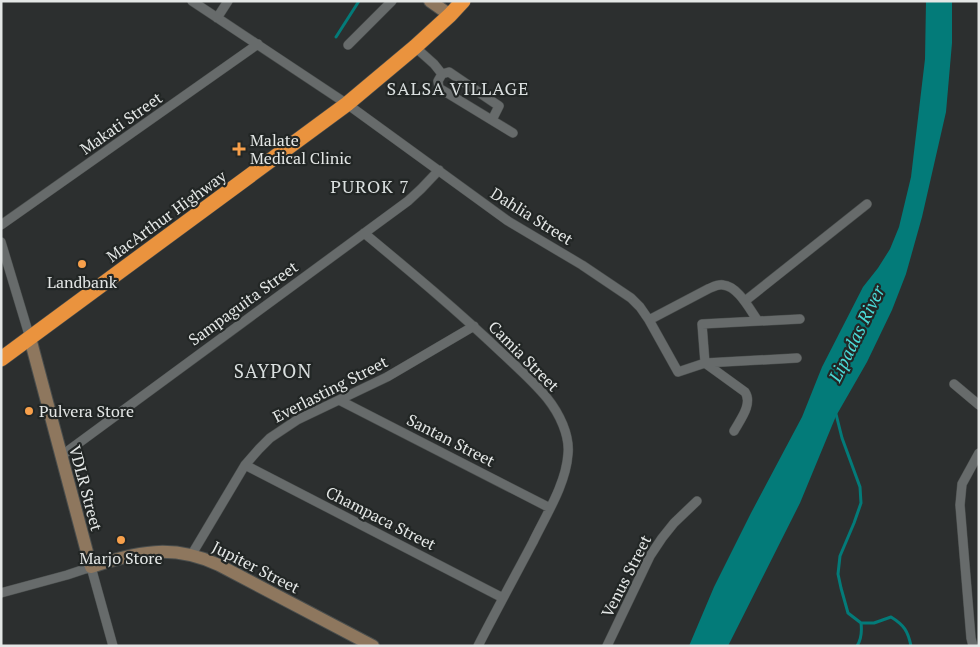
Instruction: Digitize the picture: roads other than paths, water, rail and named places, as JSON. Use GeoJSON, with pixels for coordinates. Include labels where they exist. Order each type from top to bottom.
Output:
{"type":"FeatureCollection","features":[{"type":"Feature","properties":{"kind":"highway","name":"MacArthur Highway"},"geometry":{"type":"LineString","coordinates":[[1,358],[347,104],[415,47],[463,1]]}},
{"type":"Feature","properties":{"kind":"main road"},"geometry":{"type":"LineString","coordinates":[[430,1],[450,15]]}},
{"type":"Feature","properties":{"kind":"main road","name":"VDLR Street"},"geometry":{"type":"LineString","coordinates":[[30,338],[91,567]]}},
{"type":"Feature","properties":{"kind":"main road","name":"Jupiter Street"},"geometry":{"type":"LineString","coordinates":[[91,567],[122,557],[158,551],[192,554],[219,564],[373,646]]}},
{"type":"Feature","properties":{"kind":"street","name":"Dahlia Street"},"geometry":{"type":"LineString","coordinates":[[192,1],[347,104],[508,220],[563,253],[617,289],[640,307],[678,372],[705,363]]}},
{"type":"Feature","properties":{"kind":"street"},"geometry":{"type":"LineString","coordinates":[[217,18],[228,1]]}},
{"type":"Feature","properties":{"kind":"street"},"geometry":{"type":"LineString","coordinates":[[348,45],[392,1]]}},
{"type":"Feature","properties":{"kind":"street","name":"Makati Street"},"geometry":{"type":"LineString","coordinates":[[1,225],[258,44]]}},
{"type":"Feature","properties":{"kind":"street"},"geometry":{"type":"LineString","coordinates":[[415,47],[442,74]]}},
{"type":"Feature","properties":{"kind":"street"},"geometry":{"type":"LineString","coordinates":[[492,120],[499,106],[449,72],[442,74],[438,81],[439,88],[513,133]]}},
{"type":"Feature","properties":{"kind":"street","name":"Sampaguita Street"},"geometry":{"type":"LineString","coordinates":[[61,456],[408,201],[439,170]]}},
{"type":"Feature","properties":{"kind":"street"},"geometry":{"type":"LineString","coordinates":[[745,301],[867,204]]}},
{"type":"Feature","properties":{"kind":"street","name":"Camia Street"},"geometry":{"type":"LineString","coordinates":[[364,233],[474,326],[534,383],[548,399],[563,425],[568,440],[569,452],[562,482],[478,646]]}},
{"type":"Feature","properties":{"kind":"street"},"geometry":{"type":"LineString","coordinates":[[1,242],[30,338]]}},
{"type":"Feature","properties":{"kind":"street"},"geometry":{"type":"LineString","coordinates":[[649,320],[717,285],[724,285],[736,291],[758,321]]}},
{"type":"Feature","properties":{"kind":"street"},"geometry":{"type":"LineString","coordinates":[[734,430],[748,405],[747,396],[745,392],[705,363],[702,324],[800,319]]}},
{"type":"Feature","properties":{"kind":"street","name":"Everlasting Street"},"geometry":{"type":"LineString","coordinates":[[192,554],[245,465],[270,438],[311,412],[387,377],[474,326]]}},
{"type":"Feature","properties":{"kind":"street"},"geometry":{"type":"LineString","coordinates":[[705,363],[797,358]]}},
{"type":"Feature","properties":{"kind":"street"},"geometry":{"type":"LineString","coordinates":[[954,384],[979,405]]}},
{"type":"Feature","properties":{"kind":"street","name":"Santan Street"},"geometry":{"type":"LineString","coordinates":[[339,400],[550,508]]}},
{"type":"Feature","properties":{"kind":"street"},"geometry":{"type":"LineString","coordinates":[[973,646],[960,494],[962,484],[979,453]]}},
{"type":"Feature","properties":{"kind":"street","name":"Champaca Street"},"geometry":{"type":"LineString","coordinates":[[245,465],[504,598]]}},
{"type":"Feature","properties":{"kind":"street","name":"Venus Street"},"geometry":{"type":"LineString","coordinates":[[607,646],[650,556],[674,523],[696,501]]}},
{"type":"Feature","properties":{"kind":"street","name":"Jupiter Street"},"geometry":{"type":"LineString","coordinates":[[1,594],[67,576],[91,567]]}},
{"type":"Feature","properties":{"kind":"street","name":"VDLR Street"},"geometry":{"type":"LineString","coordinates":[[91,567],[112,646]]}},
{"type":"Feature","properties":{"kind":"water","name":"Lipadas River"},"geometry":{"type":"Polygon","coordinates":[[[926,1],[952,1],[952,43],[946,112],[922,217],[906,274],[892,310],[867,362],[836,416],[800,503],[728,646],[689,646],[714,587],[802,417],[822,367],[863,287],[890,249],[899,227],[911,177],[925,59],[926,1]]]}},
{"type":"Feature","properties":{"kind":"waterway"},"geometry":{"type":"LineString","coordinates":[[336,37],[359,1]]}},
{"type":"Feature","properties":{"kind":"waterway"},"geometry":{"type":"LineString","coordinates":[[836,414],[842,438],[860,487],[861,503],[840,556],[838,574],[848,613],[861,623],[874,623],[891,617],[905,629],[911,646]]}},
{"type":"Feature","properties":{"kind":"waterway"},"geometry":{"type":"LineString","coordinates":[[857,646],[860,640],[861,623]]}},
{"type":"Feature","properties":{"kind":"place","name":"Malate Medical Clinic"},"geometry":{"type":"Point","coordinates":[239,149]}},
{"type":"Feature","properties":{"kind":"place","name":"Landbank"},"geometry":{"type":"Point","coordinates":[82,264]}},
{"type":"Feature","properties":{"kind":"place","name":"Pulvera Store"},"geometry":{"type":"Point","coordinates":[29,411]}},
{"type":"Feature","properties":{"kind":"place","name":"Marjo Store"},"geometry":{"type":"Point","coordinates":[121,540]}},
{"type":"Feature","properties":{"kind":"district","name":"SALSA VILLAGE"},"geometry":{"type":"Point","coordinates":[458,89]}},
{"type":"Feature","properties":{"kind":"district","name":"PUROK 7"},"geometry":{"type":"Point","coordinates":[370,187]}},
{"type":"Feature","properties":{"kind":"district","name":"SAYPON"},"geometry":{"type":"Point","coordinates":[273,371]}}]}
